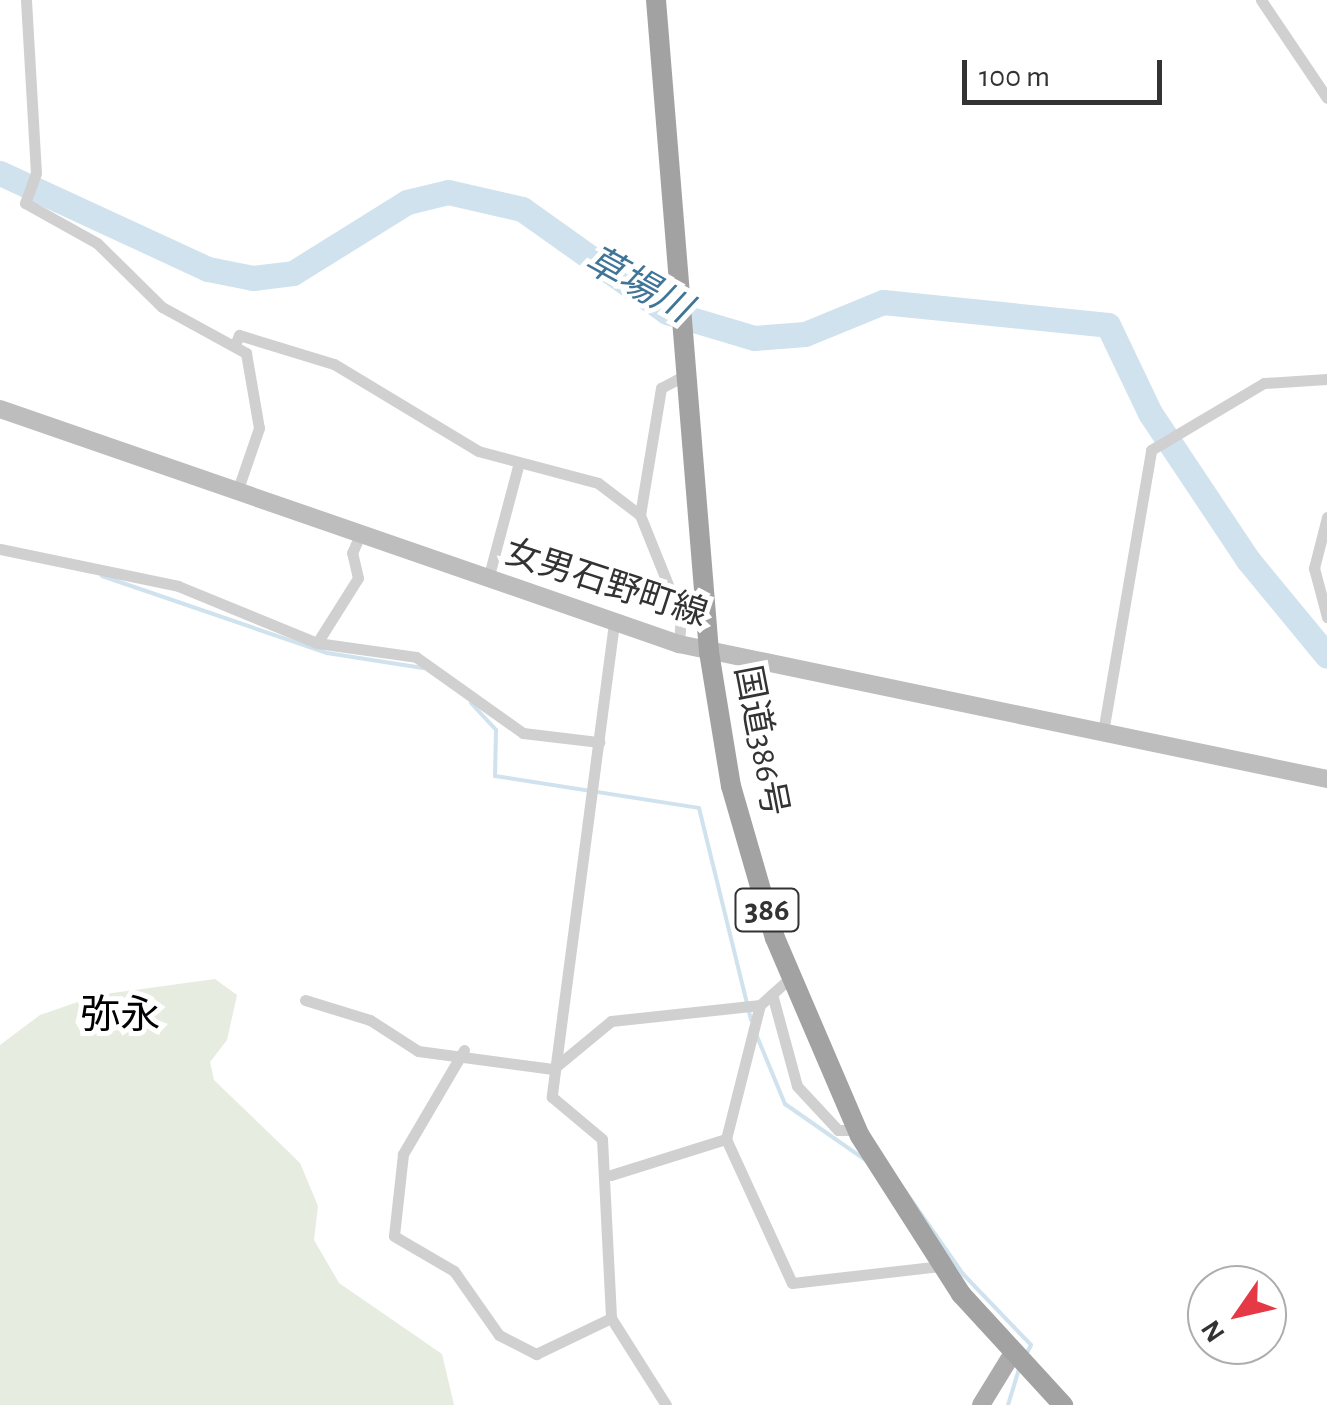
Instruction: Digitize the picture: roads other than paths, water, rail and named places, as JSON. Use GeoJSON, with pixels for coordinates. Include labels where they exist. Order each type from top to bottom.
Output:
{"type":"FeatureCollection","features":[{"type":"Feature","properties":{"kind":"highway","name":"国道386号"},"geometry":{"type":"LineString","coordinates":[[656,0],[680,378],[709,652],[732,786],[790,978],[858,1130],[942,1266],[1011,1356],[1064,1405]]}},
{"type":"Feature","properties":{"kind":"main road","name":"女男石野町線"},"geometry":{"type":"LineString","coordinates":[[0,409],[679,644],[1327,778]]}},
{"type":"Feature","properties":{"kind":"main road"},"geometry":{"type":"LineString","coordinates":[[981,1405],[1011,1356]]}},
{"type":"Feature","properties":{"kind":"street"},"geometry":{"type":"LineString","coordinates":[[26,0],[36,173],[25,202],[98,243],[162,306],[235,345],[256,383],[259,428],[237,492]]}},
{"type":"Feature","properties":{"kind":"street"},"geometry":{"type":"LineString","coordinates":[[1261,0],[1322,83],[1327,98]]}},
{"type":"Feature","properties":{"kind":"street"},"geometry":{"type":"LineString","coordinates":[[235,345],[239,335],[334,364],[448,436],[518,466],[598,483],[640,515],[677,604],[679,644]]}},
{"type":"Feature","properties":{"kind":"street"},"geometry":{"type":"LineString","coordinates":[[640,515],[661,388],[680,378]]}},
{"type":"Feature","properties":{"kind":"street"},"geometry":{"type":"LineString","coordinates":[[1103,732],[1151,450],[1182,428],[1264,384],[1327,379]]}},
{"type":"Feature","properties":{"kind":"street"},"geometry":{"type":"LineString","coordinates":[[488,579],[518,466]]}},
{"type":"Feature","properties":{"kind":"street"},"geometry":{"type":"LineString","coordinates":[[1327,517],[1314,568],[1327,617]]}},
{"type":"Feature","properties":{"kind":"street"},"geometry":{"type":"LineString","coordinates":[[317,643],[358,578],[352,553],[360,535]]}},
{"type":"Feature","properties":{"kind":"street"},"geometry":{"type":"LineString","coordinates":[[0,549],[178,586],[317,643],[416,657],[524,733],[599,742]]}},
{"type":"Feature","properties":{"kind":"street"},"geometry":{"type":"LineString","coordinates":[[614,623],[552,1098],[602,1139],[610,1175],[604,1227],[611,1318],[666,1405]]}},
{"type":"Feature","properties":{"kind":"street"},"geometry":{"type":"LineString","coordinates":[[790,978],[760,1005],[726,1140],[792,1283],[942,1266]]}},
{"type":"Feature","properties":{"kind":"street"},"geometry":{"type":"LineString","coordinates":[[772,994],[796,1086],[838,1130],[858,1130]]}},
{"type":"Feature","properties":{"kind":"street"},"geometry":{"type":"LineString","coordinates":[[304,1000],[370,1020],[418,1051],[464,1050],[554,1068]]}},
{"type":"Feature","properties":{"kind":"street"},"geometry":{"type":"LineString","coordinates":[[554,1068],[611,1021],[760,1005]]}},
{"type":"Feature","properties":{"kind":"street"},"geometry":{"type":"LineString","coordinates":[[464,1050],[403,1154],[394,1236],[454,1270],[499,1336],[524,1350],[548,1353],[611,1318]]}},
{"type":"Feature","properties":{"kind":"street"},"geometry":{"type":"LineString","coordinates":[[610,1175],[726,1140]]}},
{"type":"Feature","properties":{"kind":"waterway","name":"草場川"},"geometry":{"type":"LineString","coordinates":[[0,173],[208,269],[253,278],[293,273],[407,202],[448,192],[522,209],[667,312],[754,338],[805,334],[883,302],[1108,325],[1150,413],[1248,560],[1327,656]]}},
{"type":"Feature","properties":{"kind":"waterway"},"geometry":{"type":"LineString","coordinates":[[102,576],[327,653],[423,668]]}},
{"type":"Feature","properties":{"kind":"waterway"},"geometry":{"type":"LineString","coordinates":[[471,703],[496,730],[495,776],[699,808],[751,1020]]}},
{"type":"Feature","properties":{"kind":"waterway"},"geometry":{"type":"LineString","coordinates":[[756,1034],[785,1104],[867,1161]]}},
{"type":"Feature","properties":{"kind":"waterway"},"geometry":{"type":"LineString","coordinates":[[886,1164],[963,1274],[1031,1345],[1026,1355]]}},
{"type":"Feature","properties":{"kind":"waterway"},"geometry":{"type":"LineString","coordinates":[[1008,1405],[1019,1368]]}},
{"type":"Feature","properties":{"kind":"district","name":"弥永"},"geometry":{"type":"Point","coordinates":[120,1016]}}]}
